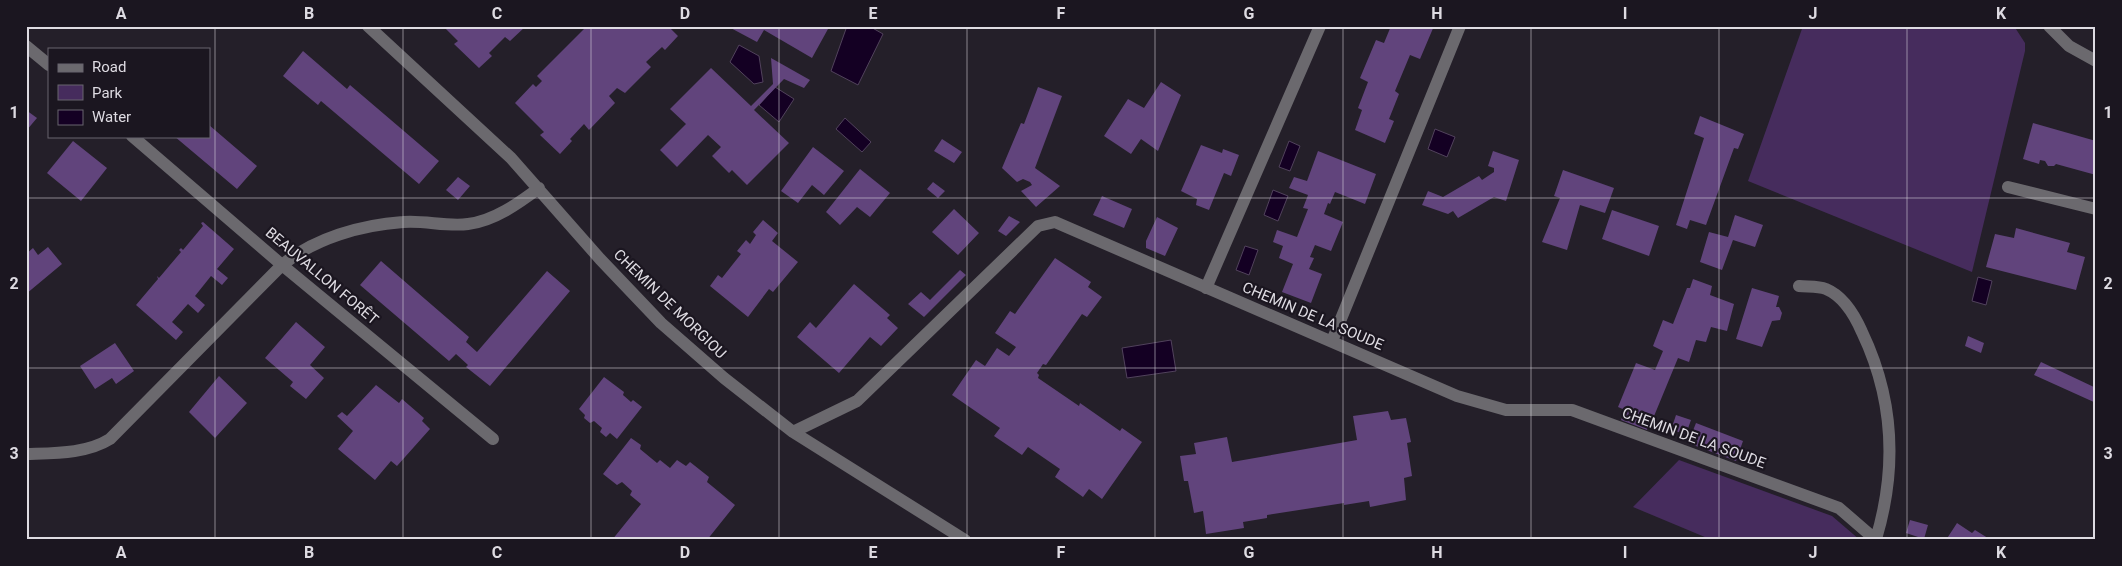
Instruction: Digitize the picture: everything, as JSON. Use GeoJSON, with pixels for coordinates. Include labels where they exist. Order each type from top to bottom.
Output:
{"type":"FeatureCollection","features":[{"type":"Feature","properties":{"kind":"street","name":"CHEMIN DE MORGIOU"},"geometry":{"type":"LineString","coordinates":[[368,26],[511,158],[600,259],[661,322],[724,378],[793,432],[965,540]]}},
{"type":"Feature","properties":{"kind":"street"},"geometry":{"type":"LineString","coordinates":[[1206,288],[1320,26]]}},
{"type":"Feature","properties":{"kind":"street"},"geometry":{"type":"LineString","coordinates":[[1332,340],[1460,26]]}},
{"type":"Feature","properties":{"kind":"street"},"geometry":{"type":"LineString","coordinates":[[2049,26],[2069,46],[2096,61]]}},
{"type":"Feature","properties":{"kind":"street"},"geometry":{"type":"LineString","coordinates":[[26,46],[48,64]]}},
{"type":"Feature","properties":{"kind":"street","name":"BEAUVALLON FORÊT"},"geometry":{"type":"LineString","coordinates":[[134,138],[282,265],[493,438]]}},
{"type":"Feature","properties":{"kind":"street"},"geometry":{"type":"LineString","coordinates":[[2008,187],[2096,209]]}},
{"type":"Feature","properties":{"kind":"street"},"geometry":{"type":"LineString","coordinates":[[26,454],[54,453],[96,447],[110,439],[282,265],[312,245],[348,232],[404,221],[468,224],[487,219],[517,204],[539,188]]}},
{"type":"Feature","properties":{"kind":"street","name":"CHEMIN DE LA SOUDE"},"geometry":{"type":"LineString","coordinates":[[793,432],[857,401],[1038,226],[1055,222],[1206,288],[1332,340],[1457,396],[1506,410],[1572,410],[1839,508],[1876,540]]}},
{"type":"Feature","properties":{"kind":"street"},"geometry":{"type":"LineString","coordinates":[[1799,286],[1826,289],[1854,314],[1879,372],[1886,405],[1889,463],[1886,498],[1876,540]]}},
{"type":"Feature","properties":{"kind":"green space"},"geometry":{"type":"Polygon","coordinates":[[[1803,26],[2014,26],[2025,43],[2025,51],[1972,272],[1748,181],[1803,26]]]}},
{"type":"Feature","properties":{"kind":"green space"},"geometry":{"type":"Polygon","coordinates":[[[1679,460],[1832,516],[1860,540],[1712,540],[1633,507],[1679,460]]]}},
{"type":"Feature","properties":{"kind":"water"},"geometry":{"type":"Polygon","coordinates":[[[847,26],[869,26],[883,34],[858,85],[831,71],[847,26]]]}},
{"type":"Feature","properties":{"kind":"water"},"geometry":{"type":"Polygon","coordinates":[[[739,45],[759,56],[763,82],[754,84],[730,62],[739,45]]]}},
{"type":"Feature","properties":{"kind":"water"},"geometry":{"type":"Polygon","coordinates":[[[775,87],[794,99],[779,122],[759,105],[775,87]]]}},
{"type":"Feature","properties":{"kind":"water"},"geometry":{"type":"Polygon","coordinates":[[[845,118],[871,142],[862,152],[836,129],[845,118]]]}},
{"type":"Feature","properties":{"kind":"water"},"geometry":{"type":"Polygon","coordinates":[[[1435,129],[1455,137],[1447,157],[1428,149],[1435,129]]]}},
{"type":"Feature","properties":{"kind":"water"},"geometry":{"type":"Polygon","coordinates":[[[1289,141],[1300,146],[1290,171],[1279,167],[1289,141]]]}},
{"type":"Feature","properties":{"kind":"water"},"geometry":{"type":"Polygon","coordinates":[[[1273,190],[1288,196],[1278,221],[1264,215],[1273,190]]]}},
{"type":"Feature","properties":{"kind":"water"},"geometry":{"type":"Polygon","coordinates":[[[1245,246],[1258,250],[1249,275],[1236,270],[1245,246]]]}},
{"type":"Feature","properties":{"kind":"water"},"geometry":{"type":"Polygon","coordinates":[[[1978,277],[1992,281],[1986,305],[1972,301],[1978,277]]]}},
{"type":"Feature","properties":{"kind":"water"},"geometry":{"type":"Polygon","coordinates":[[[1171,340],[1176,371],[1127,378],[1122,348],[1171,340]]]}},
{"type":"Feature","properties":{"kind":"building"},"geometry":{"type":"Polygon","coordinates":[[[443,26],[526,26],[510,41],[505,37],[489,53],[492,56],[479,68],[454,44],[458,41],[443,26]]]}},
{"type":"Feature","properties":{"kind":"building"},"geometry":{"type":"Polygon","coordinates":[[[587,26],[668,26],[678,36],[665,50],[662,47],[646,62],[651,67],[625,93],[617,88],[609,96],[615,103],[589,130],[584,124],[570,139],[572,141],[560,154],[540,135],[544,132],[515,103],[533,84],[536,87],[542,81],[537,76],[587,26]]]}},
{"type":"Feature","properties":{"kind":"building"},"geometry":{"type":"Polygon","coordinates":[[[727,26],[823,26],[828,29],[812,58],[764,30],[757,42],[727,26]]]}},
{"type":"Feature","properties":{"kind":"building"},"geometry":{"type":"Polygon","coordinates":[[[1391,26],[1434,26],[1420,59],[1410,55],[1395,91],[1399,94],[1389,119],[1394,121],[1385,143],[1355,130],[1362,110],[1358,108],[1368,82],[1360,78],[1376,40],[1384,43],[1391,26]]]}},
{"type":"Feature","properties":{"kind":"building"},"geometry":{"type":"Polygon","coordinates":[[[303,51],[347,89],[350,85],[439,161],[419,184],[321,101],[318,105],[283,76],[303,51]]]}},
{"type":"Feature","properties":{"kind":"building"},"geometry":{"type":"Polygon","coordinates":[[[771,58],[810,80],[804,88],[784,79],[754,110],[789,143],[747,185],[732,170],[729,173],[712,156],[721,147],[708,135],[677,167],[660,150],[686,124],[670,109],[711,68],[751,106],[773,84],[771,58]]]}},
{"type":"Feature","properties":{"kind":"building"},"geometry":{"type":"Polygon","coordinates":[[[1161,82],[1181,95],[1158,151],[1141,139],[1131,154],[1104,136],[1128,99],[1144,108],[1161,82]]]}},
{"type":"Feature","properties":{"kind":"building"},"geometry":{"type":"Polygon","coordinates":[[[1038,87],[1062,96],[1035,168],[1060,186],[1036,207],[1021,191],[1032,185],[1030,182],[1023,179],[1017,182],[1002,168],[1021,123],[1024,124],[1038,87]]]}},
{"type":"Feature","properties":{"kind":"building"},"geometry":{"type":"Polygon","coordinates":[[[26,110],[37,118],[26,131],[26,110]]]}},
{"type":"Feature","properties":{"kind":"building"},"geometry":{"type":"Polygon","coordinates":[[[1700,116],[1744,134],[1738,149],[1734,148],[1706,225],[1690,220],[1687,229],[1676,225],[1704,138],[1694,134],[1700,116]]]}},
{"type":"Feature","properties":{"kind":"building"},"geometry":{"type":"Polygon","coordinates":[[[2033,123],[2096,141],[2096,175],[2056,164],[2048,166],[2045,161],[2040,160],[2039,164],[2023,159],[2033,123]]]}},
{"type":"Feature","properties":{"kind":"building"},"geometry":{"type":"Polygon","coordinates":[[[210,126],[257,166],[237,189],[176,138],[210,138],[210,126]]]}},
{"type":"Feature","properties":{"kind":"building"},"geometry":{"type":"Polygon","coordinates":[[[942,139],[962,152],[954,163],[934,151],[942,139]]]}},
{"type":"Feature","properties":{"kind":"building"},"geometry":{"type":"Polygon","coordinates":[[[73,141],[107,168],[81,201],[47,173],[73,141]]]}},
{"type":"Feature","properties":{"kind":"building"},"geometry":{"type":"Polygon","coordinates":[[[1201,145],[1222,153],[1223,149],[1239,155],[1231,176],[1224,173],[1209,210],[1196,205],[1197,199],[1181,191],[1201,145]]]}},
{"type":"Feature","properties":{"kind":"building"},"geometry":{"type":"Polygon","coordinates":[[[813,147],[844,171],[824,195],[812,185],[798,203],[781,191],[813,147]]]}},
{"type":"Feature","properties":{"kind":"building"},"geometry":{"type":"Polygon","coordinates":[[[1318,151],[1376,174],[1365,204],[1335,192],[1330,204],[1328,203],[1324,214],[1343,222],[1331,251],[1315,245],[1310,257],[1314,258],[1309,269],[1322,274],[1311,303],[1282,292],[1293,264],[1279,258],[1283,246],[1273,242],[1277,230],[1297,237],[1308,209],[1303,208],[1308,195],[1289,188],[1294,177],[1307,181],[1318,151]]]}},
{"type":"Feature","properties":{"kind":"building"},"geometry":{"type":"Polygon","coordinates":[[[1493,151],[1519,160],[1506,201],[1494,197],[1458,218],[1453,211],[1448,214],[1422,205],[1428,191],[1443,197],[1479,176],[1482,180],[1494,172],[1494,168],[1488,166],[1493,151]]]}},
{"type":"Feature","properties":{"kind":"building"},"geometry":{"type":"Polygon","coordinates":[[[860,169],[890,193],[870,217],[857,207],[840,225],[826,212],[860,169]]]}},
{"type":"Feature","properties":{"kind":"building"},"geometry":{"type":"Polygon","coordinates":[[[1563,170],[1614,188],[1605,213],[1580,205],[1567,250],[1542,242],[1560,198],[1554,196],[1563,170]]]}},
{"type":"Feature","properties":{"kind":"building"},"geometry":{"type":"Polygon","coordinates":[[[458,177],[470,186],[458,200],[446,190],[458,177]]]}},
{"type":"Feature","properties":{"kind":"building"},"geometry":{"type":"Polygon","coordinates":[[[933,182],[945,191],[938,198],[927,189],[933,182]]]}},
{"type":"Feature","properties":{"kind":"building"},"geometry":{"type":"Polygon","coordinates":[[[1102,196],[1132,209],[1124,228],[1093,215],[1102,196]]]}},
{"type":"Feature","properties":{"kind":"building"},"geometry":{"type":"Polygon","coordinates":[[[954,209],[979,233],[958,255],[932,232],[954,209]]]}},
{"type":"Feature","properties":{"kind":"building"},"geometry":{"type":"Polygon","coordinates":[[[1612,210],[1659,226],[1649,256],[1602,239],[1612,210]]]}},
{"type":"Feature","properties":{"kind":"building"},"geometry":{"type":"Polygon","coordinates":[[[1735,215],[1763,225],[1755,247],[1733,240],[1722,270],[1700,262],[1709,232],[1728,237],[1735,215]]]}},
{"type":"Feature","properties":{"kind":"building"},"geometry":{"type":"Polygon","coordinates":[[[1009,216],[1020,222],[1006,236],[998,231],[1009,216]]]}},
{"type":"Feature","properties":{"kind":"building"},"geometry":{"type":"Polygon","coordinates":[[[1157,217],[1178,228],[1165,256],[1146,248],[1146,241],[1157,217]]]}},
{"type":"Feature","properties":{"kind":"building"},"geometry":{"type":"Polygon","coordinates":[[[763,220],[778,233],[772,241],[798,262],[773,292],[769,289],[748,317],[710,286],[718,275],[722,278],[741,254],[737,251],[746,240],[750,244],[756,235],[753,232],[763,220]]]}},
{"type":"Feature","properties":{"kind":"building"},"geometry":{"type":"Polygon","coordinates":[[[203,222],[234,249],[217,269],[228,278],[222,285],[211,276],[195,296],[205,305],[198,313],[188,304],[172,322],[183,332],[176,340],[136,305],[158,279],[157,276],[159,278],[181,252],[179,250],[181,248],[183,250],[203,226],[201,223],[203,222]]]}},
{"type":"Feature","properties":{"kind":"building"},"geometry":{"type":"Polygon","coordinates":[[[2016,228],[2070,243],[2067,252],[2085,257],[2076,290],[1986,267],[1995,234],[2014,238],[2016,228]]]}},
{"type":"Feature","properties":{"kind":"building"},"geometry":{"type":"Polygon","coordinates":[[[48,247],[62,264],[26,294],[26,254],[33,248],[38,255],[48,247]]]}},
{"type":"Feature","properties":{"kind":"building"},"geometry":{"type":"Polygon","coordinates":[[[1055,258],[1091,282],[1088,287],[1102,297],[1087,317],[1082,314],[1046,365],[1043,364],[1037,373],[1039,375],[1038,378],[1079,406],[1080,403],[1120,431],[1122,428],[1142,442],[1102,499],[1089,489],[1083,497],[1055,477],[1060,469],[1028,447],[1022,455],[994,436],[1000,428],[952,395],[976,360],[985,366],[997,348],[1009,356],[1016,347],[995,333],[1010,311],[1015,314],[1055,258]]]}},
{"type":"Feature","properties":{"kind":"building"},"geometry":{"type":"Polygon","coordinates":[[[381,261],[469,337],[466,342],[477,352],[547,271],[570,291],[490,386],[466,367],[468,365],[456,354],[449,361],[360,285],[381,261]]]}},
{"type":"Feature","properties":{"kind":"building"},"geometry":{"type":"Polygon","coordinates":[[[960,270],[966,275],[924,317],[908,304],[921,292],[930,300],[960,270]]]}},
{"type":"Feature","properties":{"kind":"building"},"geometry":{"type":"Polygon","coordinates":[[[1693,279],[1712,286],[1710,295],[1734,304],[1727,331],[1711,327],[1706,342],[1696,340],[1689,362],[1678,358],[1647,430],[1621,420],[1625,410],[1618,407],[1636,363],[1655,370],[1663,351],[1653,346],[1663,320],[1673,324],[1687,288],[1690,288],[1693,279]]]}},
{"type":"Feature","properties":{"kind":"building"},"geometry":{"type":"Polygon","coordinates":[[[854,284],[890,315],[887,318],[898,328],[881,346],[870,337],[839,373],[797,337],[810,322],[816,328],[854,284]]]}},
{"type":"Feature","properties":{"kind":"building"},"geometry":{"type":"Polygon","coordinates":[[[1752,288],[1779,296],[1776,307],[1779,307],[1782,313],[1780,320],[1772,321],[1762,347],[1736,339],[1752,288]]]}},
{"type":"Feature","properties":{"kind":"building"},"geometry":{"type":"Polygon","coordinates":[[[296,322],[325,347],[310,365],[324,378],[306,399],[290,386],[293,382],[265,358],[296,322]]]}},
{"type":"Feature","properties":{"kind":"building"},"geometry":{"type":"Polygon","coordinates":[[[1968,336],[1984,343],[1981,353],[1965,346],[1968,336]]]}},
{"type":"Feature","properties":{"kind":"building"},"geometry":{"type":"Polygon","coordinates":[[[115,343],[134,371],[116,384],[112,378],[95,389],[80,366],[115,343]]]}},
{"type":"Feature","properties":{"kind":"building"},"geometry":{"type":"Polygon","coordinates":[[[2041,362],[2096,388],[2096,403],[2034,375],[2041,362]]]}},
{"type":"Feature","properties":{"kind":"building"},"geometry":{"type":"Polygon","coordinates":[[[219,376],[247,403],[215,438],[189,412],[219,376]]]}},
{"type":"Feature","properties":{"kind":"building"},"geometry":{"type":"Polygon","coordinates":[[[604,377],[624,392],[623,395],[631,402],[633,400],[642,407],[617,439],[610,433],[606,437],[600,432],[602,428],[594,421],[590,423],[584,418],[585,415],[579,409],[604,377]]]}},
{"type":"Feature","properties":{"kind":"building"},"geometry":{"type":"Polygon","coordinates":[[[376,385],[399,403],[402,399],[424,418],[422,421],[430,429],[397,466],[391,461],[375,480],[338,449],[353,431],[337,416],[342,412],[347,416],[376,385]]]}},
{"type":"Feature","properties":{"kind":"building"},"geometry":{"type":"Polygon","coordinates":[[[1388,411],[1391,420],[1406,418],[1411,442],[1407,443],[1412,476],[1404,478],[1406,500],[1370,507],[1369,501],[1344,505],[1344,503],[1267,515],[1267,518],[1243,522],[1244,528],[1206,534],[1203,511],[1194,513],[1188,481],[1184,481],[1180,456],[1196,454],[1194,443],[1227,437],[1232,462],[1357,440],[1353,416],[1388,411]]]}},
{"type":"Feature","properties":{"kind":"building"},"geometry":{"type":"Polygon","coordinates":[[[1676,415],[1691,420],[1686,434],[1671,430],[1676,415]]]}},
{"type":"Feature","properties":{"kind":"building"},"geometry":{"type":"Polygon","coordinates":[[[1696,423],[1743,441],[1736,461],[1688,443],[1696,423]]]}},
{"type":"Feature","properties":{"kind":"building"},"geometry":{"type":"Polygon","coordinates":[[[631,438],[641,445],[640,449],[657,463],[660,460],[670,468],[677,460],[686,466],[690,462],[709,477],[707,482],[735,505],[707,540],[612,540],[641,504],[630,495],[632,491],[622,482],[617,485],[603,474],[631,438]]]}},
{"type":"Feature","properties":{"kind":"building"},"geometry":{"type":"Polygon","coordinates":[[[1910,520],[1928,525],[1924,539],[1906,533],[1910,520]]]}},
{"type":"Feature","properties":{"kind":"building"},"geometry":{"type":"Polygon","coordinates":[[[1957,523],[1972,533],[1975,530],[1991,540],[1946,540],[1957,523]]]}}]}
